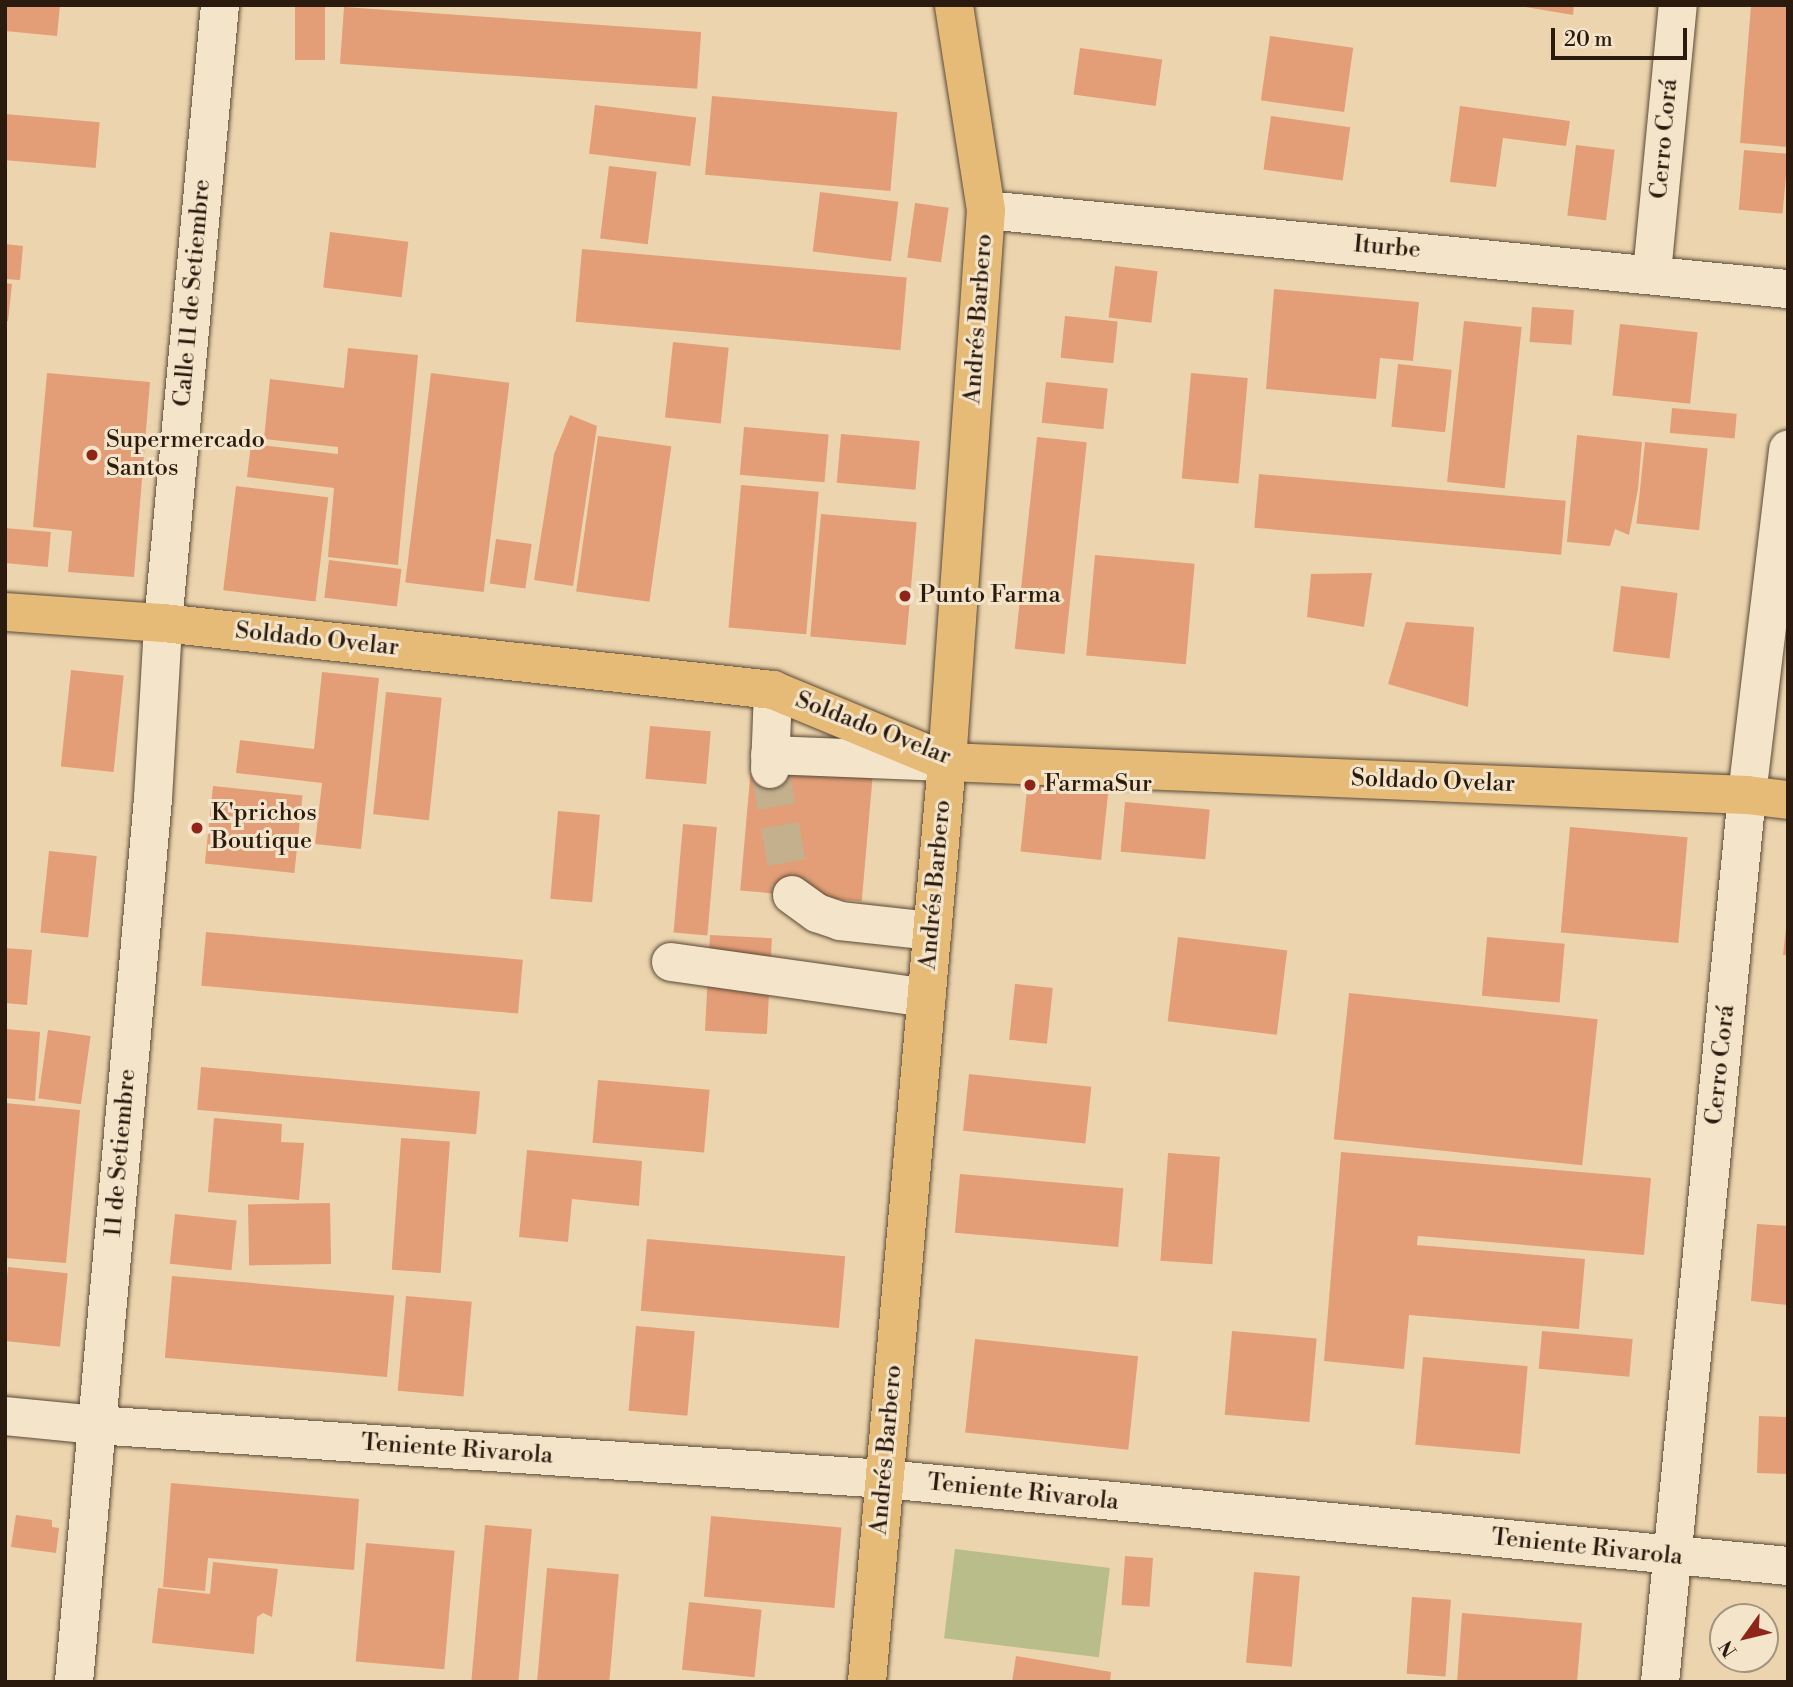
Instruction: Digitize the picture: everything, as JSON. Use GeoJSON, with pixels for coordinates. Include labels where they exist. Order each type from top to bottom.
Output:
{"type":"FeatureCollection","features":[{"type":"Feature","properties":{"kind":"main road","name":"Andrés Barbero"},"geometry":{"type":"LineString","coordinates":[[867,1682],[947,762],[986,211],[954,5]]}},
{"type":"Feature","properties":{"kind":"main road","name":"Soldado Ovelar"},"geometry":{"type":"LineString","coordinates":[[5,612],[163,623],[773,690],[947,762],[1747,795],[1788,800]]}},
{"type":"Feature","properties":{"kind":"street","name":"Calle 11 de Setiembre"},"geometry":{"type":"LineString","coordinates":[[163,623],[220,5]]}},
{"type":"Feature","properties":{"kind":"street","name":"Cerro Corá"},"geometry":{"type":"LineString","coordinates":[[1652,273],[1678,5]]}},
{"type":"Feature","properties":{"kind":"street","name":"Iturbe"},"geometry":{"type":"LineString","coordinates":[[986,211],[1652,273],[1788,289]]}},
{"type":"Feature","properties":{"kind":"street","name":"Cerro Corá"},"geometry":{"type":"LineString","coordinates":[[1660,1682],[1747,795],[1788,449]]}},
{"type":"Feature","properties":{"kind":"street","name":"11 de Setiembre"},"geometry":{"type":"LineString","coordinates":[[74,1682],[153,799],[163,623]]}},
{"type":"Feature","properties":{"kind":"street"},"geometry":{"type":"LineString","coordinates":[[773,690],[770,762],[947,762]]}},
{"type":"Feature","properties":{"kind":"street"},"geometry":{"type":"LineString","coordinates":[[792,895],[817,913],[840,921],[932,932]]}},
{"type":"Feature","properties":{"kind":"street"},"geometry":{"type":"LineString","coordinates":[[671,962],[926,998]]}},
{"type":"Feature","properties":{"kind":"street","name":"Teniente Rivarola"},"geometry":{"type":"LineString","coordinates":[[5,1416],[96,1425],[885,1479],[1672,1557],[1788,1566]]}},
{"type":"Feature","properties":{"kind":"green space"},"geometry":{"type":"Polygon","coordinates":[[[955,1549],[1110,1568],[1099,1657],[944,1638],[955,1549]]]}},
{"type":"Feature","properties":{"kind":"building"},"geometry":{"type":"Polygon","coordinates":[[[5,5],[60,5],[57,36],[5,31],[5,5]]]}},
{"type":"Feature","properties":{"kind":"building"},"geometry":{"type":"Polygon","coordinates":[[[295,5],[325,5],[325,60],[295,60],[295,5]]]}},
{"type":"Feature","properties":{"kind":"building"},"geometry":{"type":"Polygon","coordinates":[[[1513,5],[1574,5],[1573,15],[1513,5]]]}},
{"type":"Feature","properties":{"kind":"building"},"geometry":{"type":"Polygon","coordinates":[[[1751,5],[1788,5],[1788,147],[1740,143],[1751,5]]]}},
{"type":"Feature","properties":{"kind":"building"},"geometry":{"type":"Polygon","coordinates":[[[344,7],[701,32],[697,89],[340,64],[344,7]]]}},
{"type":"Feature","properties":{"kind":"building"},"geometry":{"type":"Polygon","coordinates":[[[1270,36],[1353,48],[1344,112],[1261,100],[1270,36]]]}},
{"type":"Feature","properties":{"kind":"building"},"geometry":{"type":"Polygon","coordinates":[[[1080,48],[1162,60],[1156,106],[1073,95],[1080,48]]]}},
{"type":"Feature","properties":{"kind":"building"},"geometry":{"type":"Polygon","coordinates":[[[712,96],[897,112],[890,191],[705,175],[712,96]]]}},
{"type":"Feature","properties":{"kind":"building"},"geometry":{"type":"Polygon","coordinates":[[[595,105],[696,117],[690,166],[589,154],[595,105]]]}},
{"type":"Feature","properties":{"kind":"building"},"geometry":{"type":"Polygon","coordinates":[[[1460,106],[1570,121],[1566,146],[1503,138],[1496,187],[1450,182],[1460,106]]]}},
{"type":"Feature","properties":{"kind":"building"},"geometry":{"type":"Polygon","coordinates":[[[5,114],[100,122],[96,168],[5,160],[5,114]]]}},
{"type":"Feature","properties":{"kind":"building"},"geometry":{"type":"Polygon","coordinates":[[[1271,116],[1350,127],[1343,181],[1263,169],[1271,116]]]}},
{"type":"Feature","properties":{"kind":"building"},"geometry":{"type":"Polygon","coordinates":[[[1576,145],[1615,150],[1606,220],[1567,215],[1576,145]]]}},
{"type":"Feature","properties":{"kind":"building"},"geometry":{"type":"Polygon","coordinates":[[[1744,150],[1788,154],[1783,214],[1739,210],[1744,150]]]}},
{"type":"Feature","properties":{"kind":"building"},"geometry":{"type":"Polygon","coordinates":[[[609,166],[657,172],[648,244],[600,238],[609,166]]]}},
{"type":"Feature","properties":{"kind":"building"},"geometry":{"type":"Polygon","coordinates":[[[820,192],[898,202],[891,261],[813,252],[820,192]]]}},
{"type":"Feature","properties":{"kind":"building"},"geometry":{"type":"Polygon","coordinates":[[[915,203],[949,208],[941,262],[907,257],[915,203]]]}},
{"type":"Feature","properties":{"kind":"building"},"geometry":{"type":"Polygon","coordinates":[[[330,232],[408,242],[402,297],[323,288],[330,232]]]}},
{"type":"Feature","properties":{"kind":"building"},"geometry":{"type":"Polygon","coordinates":[[[5,244],[23,246],[20,280],[5,279],[5,244]]]}},
{"type":"Feature","properties":{"kind":"building"},"geometry":{"type":"Polygon","coordinates":[[[582,249],[907,277],[900,350],[576,322],[582,249]]]}},
{"type":"Feature","properties":{"kind":"building"},"geometry":{"type":"Polygon","coordinates":[[[1115,266],[1158,271],[1151,323],[1109,318],[1115,266]]]}},
{"type":"Feature","properties":{"kind":"building"},"geometry":{"type":"Polygon","coordinates":[[[5,283],[12,284],[8,321],[5,321],[5,283]]]}},
{"type":"Feature","properties":{"kind":"building"},"geometry":{"type":"Polygon","coordinates":[[[1274,289],[1419,302],[1413,361],[1380,358],[1376,399],[1266,389],[1274,289]]]}},
{"type":"Feature","properties":{"kind":"building"},"geometry":{"type":"Polygon","coordinates":[[[1532,307],[1574,310],[1571,345],[1530,342],[1532,307]]]}},
{"type":"Feature","properties":{"kind":"building"},"geometry":{"type":"Polygon","coordinates":[[[1065,316],[1118,322],[1113,363],[1061,358],[1065,316]]]}},
{"type":"Feature","properties":{"kind":"building"},"geometry":{"type":"Polygon","coordinates":[[[1464,321],[1522,327],[1505,488],[1447,482],[1464,321]]]}},
{"type":"Feature","properties":{"kind":"building"},"geometry":{"type":"Polygon","coordinates":[[[1620,324],[1698,332],[1690,404],[1612,396],[1620,324]]]}},
{"type":"Feature","properties":{"kind":"building"},"geometry":{"type":"Polygon","coordinates":[[[673,342],[729,348],[721,423],[665,418],[673,342]]]}},
{"type":"Feature","properties":{"kind":"building"},"geometry":{"type":"Polygon","coordinates":[[[348,348],[418,355],[398,565],[328,557],[334,488],[247,477],[251,444],[338,454],[338,447],[264,439],[270,379],[344,388],[348,348]]]}},
{"type":"Feature","properties":{"kind":"building"},"geometry":{"type":"Polygon","coordinates":[[[1398,364],[1452,370],[1445,432],[1391,427],[1398,364]]]}},
{"type":"Feature","properties":{"kind":"building","name":"Supermercado Santos"},"geometry":{"type":"Polygon","coordinates":[[[47,373],[150,382],[134,577],[68,572],[72,531],[33,527],[47,373]]]}},
{"type":"Feature","properties":{"kind":"building"},"geometry":{"type":"Polygon","coordinates":[[[431,373],[509,383],[484,592],[405,582],[431,373]]]}},
{"type":"Feature","properties":{"kind":"building"},"geometry":{"type":"Polygon","coordinates":[[[1191,373],[1248,378],[1239,484],[1182,479],[1191,373]]]}},
{"type":"Feature","properties":{"kind":"building"},"geometry":{"type":"Polygon","coordinates":[[[1046,382],[1108,388],[1103,429],[1042,423],[1046,382]]]}},
{"type":"Feature","properties":{"kind":"building"},"geometry":{"type":"Polygon","coordinates":[[[1672,408],[1737,414],[1735,439],[1670,433],[1672,408]]]}},
{"type":"Feature","properties":{"kind":"building"},"geometry":{"type":"Polygon","coordinates":[[[570,415],[597,426],[573,586],[534,580],[554,454],[570,415]]]}},
{"type":"Feature","properties":{"kind":"building"},"geometry":{"type":"Polygon","coordinates":[[[744,427],[829,434],[824,482],[740,475],[744,427]]]}},
{"type":"Feature","properties":{"kind":"building"},"geometry":{"type":"Polygon","coordinates":[[[841,434],[920,441],[915,490],[837,483],[841,434]]]}},
{"type":"Feature","properties":{"kind":"building"},"geometry":{"type":"Polygon","coordinates":[[[1577,435],[1642,442],[1638,489],[1629,535],[1615,529],[1610,546],[1567,542],[1577,435]]]}},
{"type":"Feature","properties":{"kind":"building"},"geometry":{"type":"Polygon","coordinates":[[[598,436],[671,446],[649,602],[576,591],[598,436]]]}},
{"type":"Feature","properties":{"kind":"building"},"geometry":{"type":"Polygon","coordinates":[[[1037,437],[1087,442],[1064,654],[1015,649],[1037,437]]]}},
{"type":"Feature","properties":{"kind":"building"},"geometry":{"type":"Polygon","coordinates":[[[1645,442],[1708,449],[1699,530],[1636,524],[1645,442]]]}},
{"type":"Feature","properties":{"kind":"building"},"geometry":{"type":"Polygon","coordinates":[[[1259,474],[1566,501],[1561,555],[1254,528],[1259,474]]]}},
{"type":"Feature","properties":{"kind":"building"},"geometry":{"type":"Polygon","coordinates":[[[741,485],[819,492],[806,634],[729,627],[741,485]]]}},
{"type":"Feature","properties":{"kind":"building"},"geometry":{"type":"Polygon","coordinates":[[[236,486],[328,497],[316,602],[223,590],[236,486]]]}},
{"type":"Feature","properties":{"kind":"building"},"geometry":{"type":"Polygon","coordinates":[[[821,514],[917,522],[906,645],[810,637],[821,514]]]}},
{"type":"Feature","properties":{"kind":"building"},"geometry":{"type":"Polygon","coordinates":[[[5,528],[51,532],[48,567],[5,563],[5,528]]]}},
{"type":"Feature","properties":{"kind":"building"},"geometry":{"type":"Polygon","coordinates":[[[496,539],[532,544],[525,589],[490,584],[496,539]]]}},
{"type":"Feature","properties":{"kind":"building"},"geometry":{"type":"Polygon","coordinates":[[[1095,555],[1195,564],[1186,664],[1086,656],[1095,555]]]}},
{"type":"Feature","properties":{"kind":"building"},"geometry":{"type":"Polygon","coordinates":[[[329,560],[401,569],[397,607],[324,598],[329,560]]]}},
{"type":"Feature","properties":{"kind":"building"},"geometry":{"type":"Polygon","coordinates":[[[1372,573],[1364,627],[1307,617],[1311,574],[1372,573]]]}},
{"type":"Feature","properties":{"kind":"building"},"geometry":{"type":"Polygon","coordinates":[[[1621,586],[1678,593],[1670,658],[1613,652],[1621,586]]]}},
{"type":"Feature","properties":{"kind":"building"},"geometry":{"type":"Polygon","coordinates":[[[1406,622],[1474,627],[1468,707],[1388,684],[1406,622]]]}},
{"type":"Feature","properties":{"kind":"building"},"geometry":{"type":"Polygon","coordinates":[[[71,670],[124,676],[114,772],[61,766],[71,670]]]}},
{"type":"Feature","properties":{"kind":"building"},"geometry":{"type":"Polygon","coordinates":[[[322,672],[379,678],[361,849],[315,844],[322,783],[236,773],[240,740],[314,749],[322,672]]]}},
{"type":"Feature","properties":{"kind":"building"},"geometry":{"type":"Polygon","coordinates":[[[386,692],[442,698],[429,820],[373,814],[386,692]]]}},
{"type":"Feature","properties":{"kind":"building"},"geometry":{"type":"Polygon","coordinates":[[[650,726],[711,731],[706,784],[645,779],[650,726]]]}},
{"type":"Feature","properties":{"kind":"building"},"geometry":{"type":"Polygon","coordinates":[[[1031,752],[1112,760],[1101,860],[1021,851],[1031,752]]]}},
{"type":"Feature","properties":{"kind":"building"},"geometry":{"type":"Polygon","coordinates":[[[751,767],[873,778],[862,901],[740,891],[751,767]]]}},
{"type":"Feature","properties":{"kind":"building"},"geometry":{"type":"Polygon","coordinates":[[[213,786],[303,795],[294,873],[205,864],[213,786]]]}},
{"type":"Feature","properties":{"kind":"building"},"geometry":{"type":"Polygon","coordinates":[[[1125,802],[1210,809],[1205,859],[1121,852],[1125,802]]]}},
{"type":"Feature","properties":{"kind":"building"},"geometry":{"type":"Polygon","coordinates":[[[558,811],[600,815],[592,902],[550,899],[558,811]]]}},
{"type":"Feature","properties":{"kind":"building"},"geometry":{"type":"Polygon","coordinates":[[[683,824],[717,827],[707,936],[674,933],[683,824]]]}},
{"type":"Feature","properties":{"kind":"building"},"geometry":{"type":"Polygon","coordinates":[[[1570,827],[1688,837],[1678,943],[1561,933],[1570,827]]]}},
{"type":"Feature","properties":{"kind":"building"},"geometry":{"type":"Polygon","coordinates":[[[49,851],[97,856],[88,938],[40,933],[49,851]]]}},
{"type":"Feature","properties":{"kind":"building"},"geometry":{"type":"Polygon","coordinates":[[[1786,928],[1788,955],[1783,955],[1786,928]]]}},
{"type":"Feature","properties":{"kind":"building"},"geometry":{"type":"Polygon","coordinates":[[[206,932],[523,960],[518,1014],[201,986],[206,932]]]}},
{"type":"Feature","properties":{"kind":"building"},"geometry":{"type":"Polygon","coordinates":[[[710,935],[772,938],[767,1034],[705,1031],[710,935]]]}},
{"type":"Feature","properties":{"kind":"building"},"geometry":{"type":"Polygon","coordinates":[[[1178,937],[1287,950],[1277,1035],[1168,1021],[1178,937]]]}},
{"type":"Feature","properties":{"kind":"building"},"geometry":{"type":"Polygon","coordinates":[[[1487,937],[1565,944],[1560,1003],[1482,996],[1487,937]]]}},
{"type":"Feature","properties":{"kind":"building"},"geometry":{"type":"Polygon","coordinates":[[[5,948],[32,950],[27,1005],[5,1003],[5,948]]]}},
{"type":"Feature","properties":{"kind":"building"},"geometry":{"type":"Polygon","coordinates":[[[1015,984],[1053,988],[1047,1044],[1009,1040],[1015,984]]]}},
{"type":"Feature","properties":{"kind":"building"},"geometry":{"type":"Polygon","coordinates":[[[1349,993],[1598,1019],[1582,1165],[1334,1139],[1349,993]]]}},
{"type":"Feature","properties":{"kind":"building"},"geometry":{"type":"Polygon","coordinates":[[[5,1029],[40,1032],[35,1101],[5,1098],[5,1029]]]}},
{"type":"Feature","properties":{"kind":"building"},"geometry":{"type":"Polygon","coordinates":[[[48,1030],[91,1036],[81,1104],[38,1098],[48,1030]]]}},
{"type":"Feature","properties":{"kind":"building"},"geometry":{"type":"Polygon","coordinates":[[[201,1067],[480,1091],[476,1134],[197,1110],[201,1067]]]}},
{"type":"Feature","properties":{"kind":"building"},"geometry":{"type":"Polygon","coordinates":[[[969,1074],[1091,1087],[1085,1144],[963,1131],[969,1074]]]}},
{"type":"Feature","properties":{"kind":"building"},"geometry":{"type":"Polygon","coordinates":[[[598,1080],[710,1090],[704,1153],[593,1143],[598,1080]]]}},
{"type":"Feature","properties":{"kind":"building"},"geometry":{"type":"Polygon","coordinates":[[[5,1103],[80,1110],[66,1263],[5,1258],[5,1103]]]}},
{"type":"Feature","properties":{"kind":"building"},"geometry":{"type":"Polygon","coordinates":[[[214,1118],[282,1124],[281,1142],[304,1143],[299,1200],[208,1192],[214,1118]]]}},
{"type":"Feature","properties":{"kind":"building"},"geometry":{"type":"Polygon","coordinates":[[[401,1138],[450,1141],[441,1273],[392,1270],[401,1138]]]}},
{"type":"Feature","properties":{"kind":"building"},"geometry":{"type":"Polygon","coordinates":[[[527,1150],[642,1161],[639,1206],[572,1199],[568,1242],[519,1237],[527,1150]]]}},
{"type":"Feature","properties":{"kind":"building"},"geometry":{"type":"Polygon","coordinates":[[[1341,1152],[1651,1178],[1644,1255],[1418,1236],[1417,1245],[1585,1259],[1579,1329],[1409,1315],[1404,1369],[1324,1361],[1341,1152]]]}},
{"type":"Feature","properties":{"kind":"building"},"geometry":{"type":"Polygon","coordinates":[[[1168,1153],[1220,1157],[1212,1264],[1160,1261],[1168,1153]]]}},
{"type":"Feature","properties":{"kind":"building"},"geometry":{"type":"Polygon","coordinates":[[[960,1174],[1123,1188],[1118,1247],[955,1233],[960,1174]]]}},
{"type":"Feature","properties":{"kind":"building"},"geometry":{"type":"Polygon","coordinates":[[[330,1203],[331,1264],[249,1265],[248,1204],[330,1203]]]}},
{"type":"Feature","properties":{"kind":"building"},"geometry":{"type":"Polygon","coordinates":[[[175,1214],[237,1220],[231,1270],[170,1264],[175,1214]]]}},
{"type":"Feature","properties":{"kind":"building"},"geometry":{"type":"Polygon","coordinates":[[[1757,1224],[1788,1226],[1788,1305],[1751,1301],[1757,1224]]]}},
{"type":"Feature","properties":{"kind":"building"},"geometry":{"type":"Polygon","coordinates":[[[647,1239],[845,1256],[839,1328],[641,1311],[647,1239]]]}},
{"type":"Feature","properties":{"kind":"building"},"geometry":{"type":"Polygon","coordinates":[[[8,1267],[68,1273],[60,1347],[5,1341],[8,1267]]]}},
{"type":"Feature","properties":{"kind":"building"},"geometry":{"type":"Polygon","coordinates":[[[172,1276],[394,1295],[387,1377],[165,1358],[172,1276]]]}},
{"type":"Feature","properties":{"kind":"building"},"geometry":{"type":"Polygon","coordinates":[[[406,1296],[472,1302],[463,1396],[398,1391],[406,1296]]]}},
{"type":"Feature","properties":{"kind":"building"},"geometry":{"type":"Polygon","coordinates":[[[636,1326],[695,1331],[687,1416],[629,1411],[636,1326]]]}},
{"type":"Feature","properties":{"kind":"building"},"geometry":{"type":"Polygon","coordinates":[[[1232,1331],[1317,1338],[1309,1422],[1225,1415],[1232,1331]]]}},
{"type":"Feature","properties":{"kind":"building"},"geometry":{"type":"Polygon","coordinates":[[[1542,1331],[1633,1339],[1629,1377],[1539,1369],[1542,1331]]]}},
{"type":"Feature","properties":{"kind":"building"},"geometry":{"type":"Polygon","coordinates":[[[975,1339],[1138,1356],[1128,1450],[965,1432],[975,1339]]]}},
{"type":"Feature","properties":{"kind":"building"},"geometry":{"type":"Polygon","coordinates":[[[1423,1357],[1528,1366],[1520,1454],[1415,1445],[1423,1357]]]}},
{"type":"Feature","properties":{"kind":"building"},"geometry":{"type":"Polygon","coordinates":[[[1759,1416],[1788,1417],[1786,1474],[1757,1473],[1759,1416]]]}},
{"type":"Feature","properties":{"kind":"building"},"geometry":{"type":"Polygon","coordinates":[[[171,1483],[359,1499],[354,1570],[208,1558],[205,1591],[163,1587],[171,1483]]]}},
{"type":"Feature","properties":{"kind":"building"},"geometry":{"type":"Polygon","coordinates":[[[16,1515],[52,1520],[52,1527],[59,1528],[56,1553],[11,1547],[16,1515]]]}},
{"type":"Feature","properties":{"kind":"building"},"geometry":{"type":"Polygon","coordinates":[[[711,1516],[842,1527],[834,1608],[704,1597],[711,1516]]]}},
{"type":"Feature","properties":{"kind":"building"},"geometry":{"type":"Polygon","coordinates":[[[485,1525],[532,1529],[518,1682],[471,1681],[485,1525]]]}},
{"type":"Feature","properties":{"kind":"building"},"geometry":{"type":"Polygon","coordinates":[[[366,1543],[455,1551],[444,1669],[356,1662],[366,1543]]]}},
{"type":"Feature","properties":{"kind":"building"},"geometry":{"type":"Polygon","coordinates":[[[1125,1556],[1153,1558],[1150,1607],[1122,1605],[1125,1556]]]}},
{"type":"Feature","properties":{"kind":"building"},"geometry":{"type":"Polygon","coordinates":[[[213,1562],[278,1569],[272,1617],[263,1613],[257,1617],[254,1654],[152,1643],[158,1588],[210,1594],[213,1562]]]}},
{"type":"Feature","properties":{"kind":"building"},"geometry":{"type":"Polygon","coordinates":[[[547,1568],[619,1574],[609,1682],[537,1682],[547,1568]]]}},
{"type":"Feature","properties":{"kind":"building"},"geometry":{"type":"Polygon","coordinates":[[[1254,1572],[1300,1576],[1292,1667],[1246,1663],[1254,1572]]]}},
{"type":"Feature","properties":{"kind":"building"},"geometry":{"type":"Polygon","coordinates":[[[1412,1597],[1451,1600],[1446,1677],[1407,1674],[1412,1597]]]}},
{"type":"Feature","properties":{"kind":"building"},"geometry":{"type":"Polygon","coordinates":[[[689,1602],[762,1610],[754,1677],[682,1670],[689,1602]]]}},
{"type":"Feature","properties":{"kind":"building"},"geometry":{"type":"Polygon","coordinates":[[[1462,1613],[1582,1623],[1577,1682],[1457,1682],[1462,1613]]]}},
{"type":"Feature","properties":{"kind":"building"},"geometry":{"type":"Polygon","coordinates":[[[1016,1656],[1111,1672],[1110,1682],[1012,1682],[1016,1656]]]}},
{"type":"Feature","properties":{"kind":"tunnel"},"geometry":{"type":"LineString","coordinates":[[770,769],[792,895]]}},
{"type":"Feature","properties":{"kind":"place","name":"Supermercado Santos"},"geometry":{"type":"Point","coordinates":[92,455]}},
{"type":"Feature","properties":{"kind":"place","name":"Punto Farma"},"geometry":{"type":"Point","coordinates":[905,596]}},
{"type":"Feature","properties":{"kind":"place","name":"FarmaSur"},"geometry":{"type":"Point","coordinates":[1030,785]}},
{"type":"Feature","properties":{"kind":"place","name":"K'prichos Boutique"},"geometry":{"type":"Point","coordinates":[197,828]}}]}
